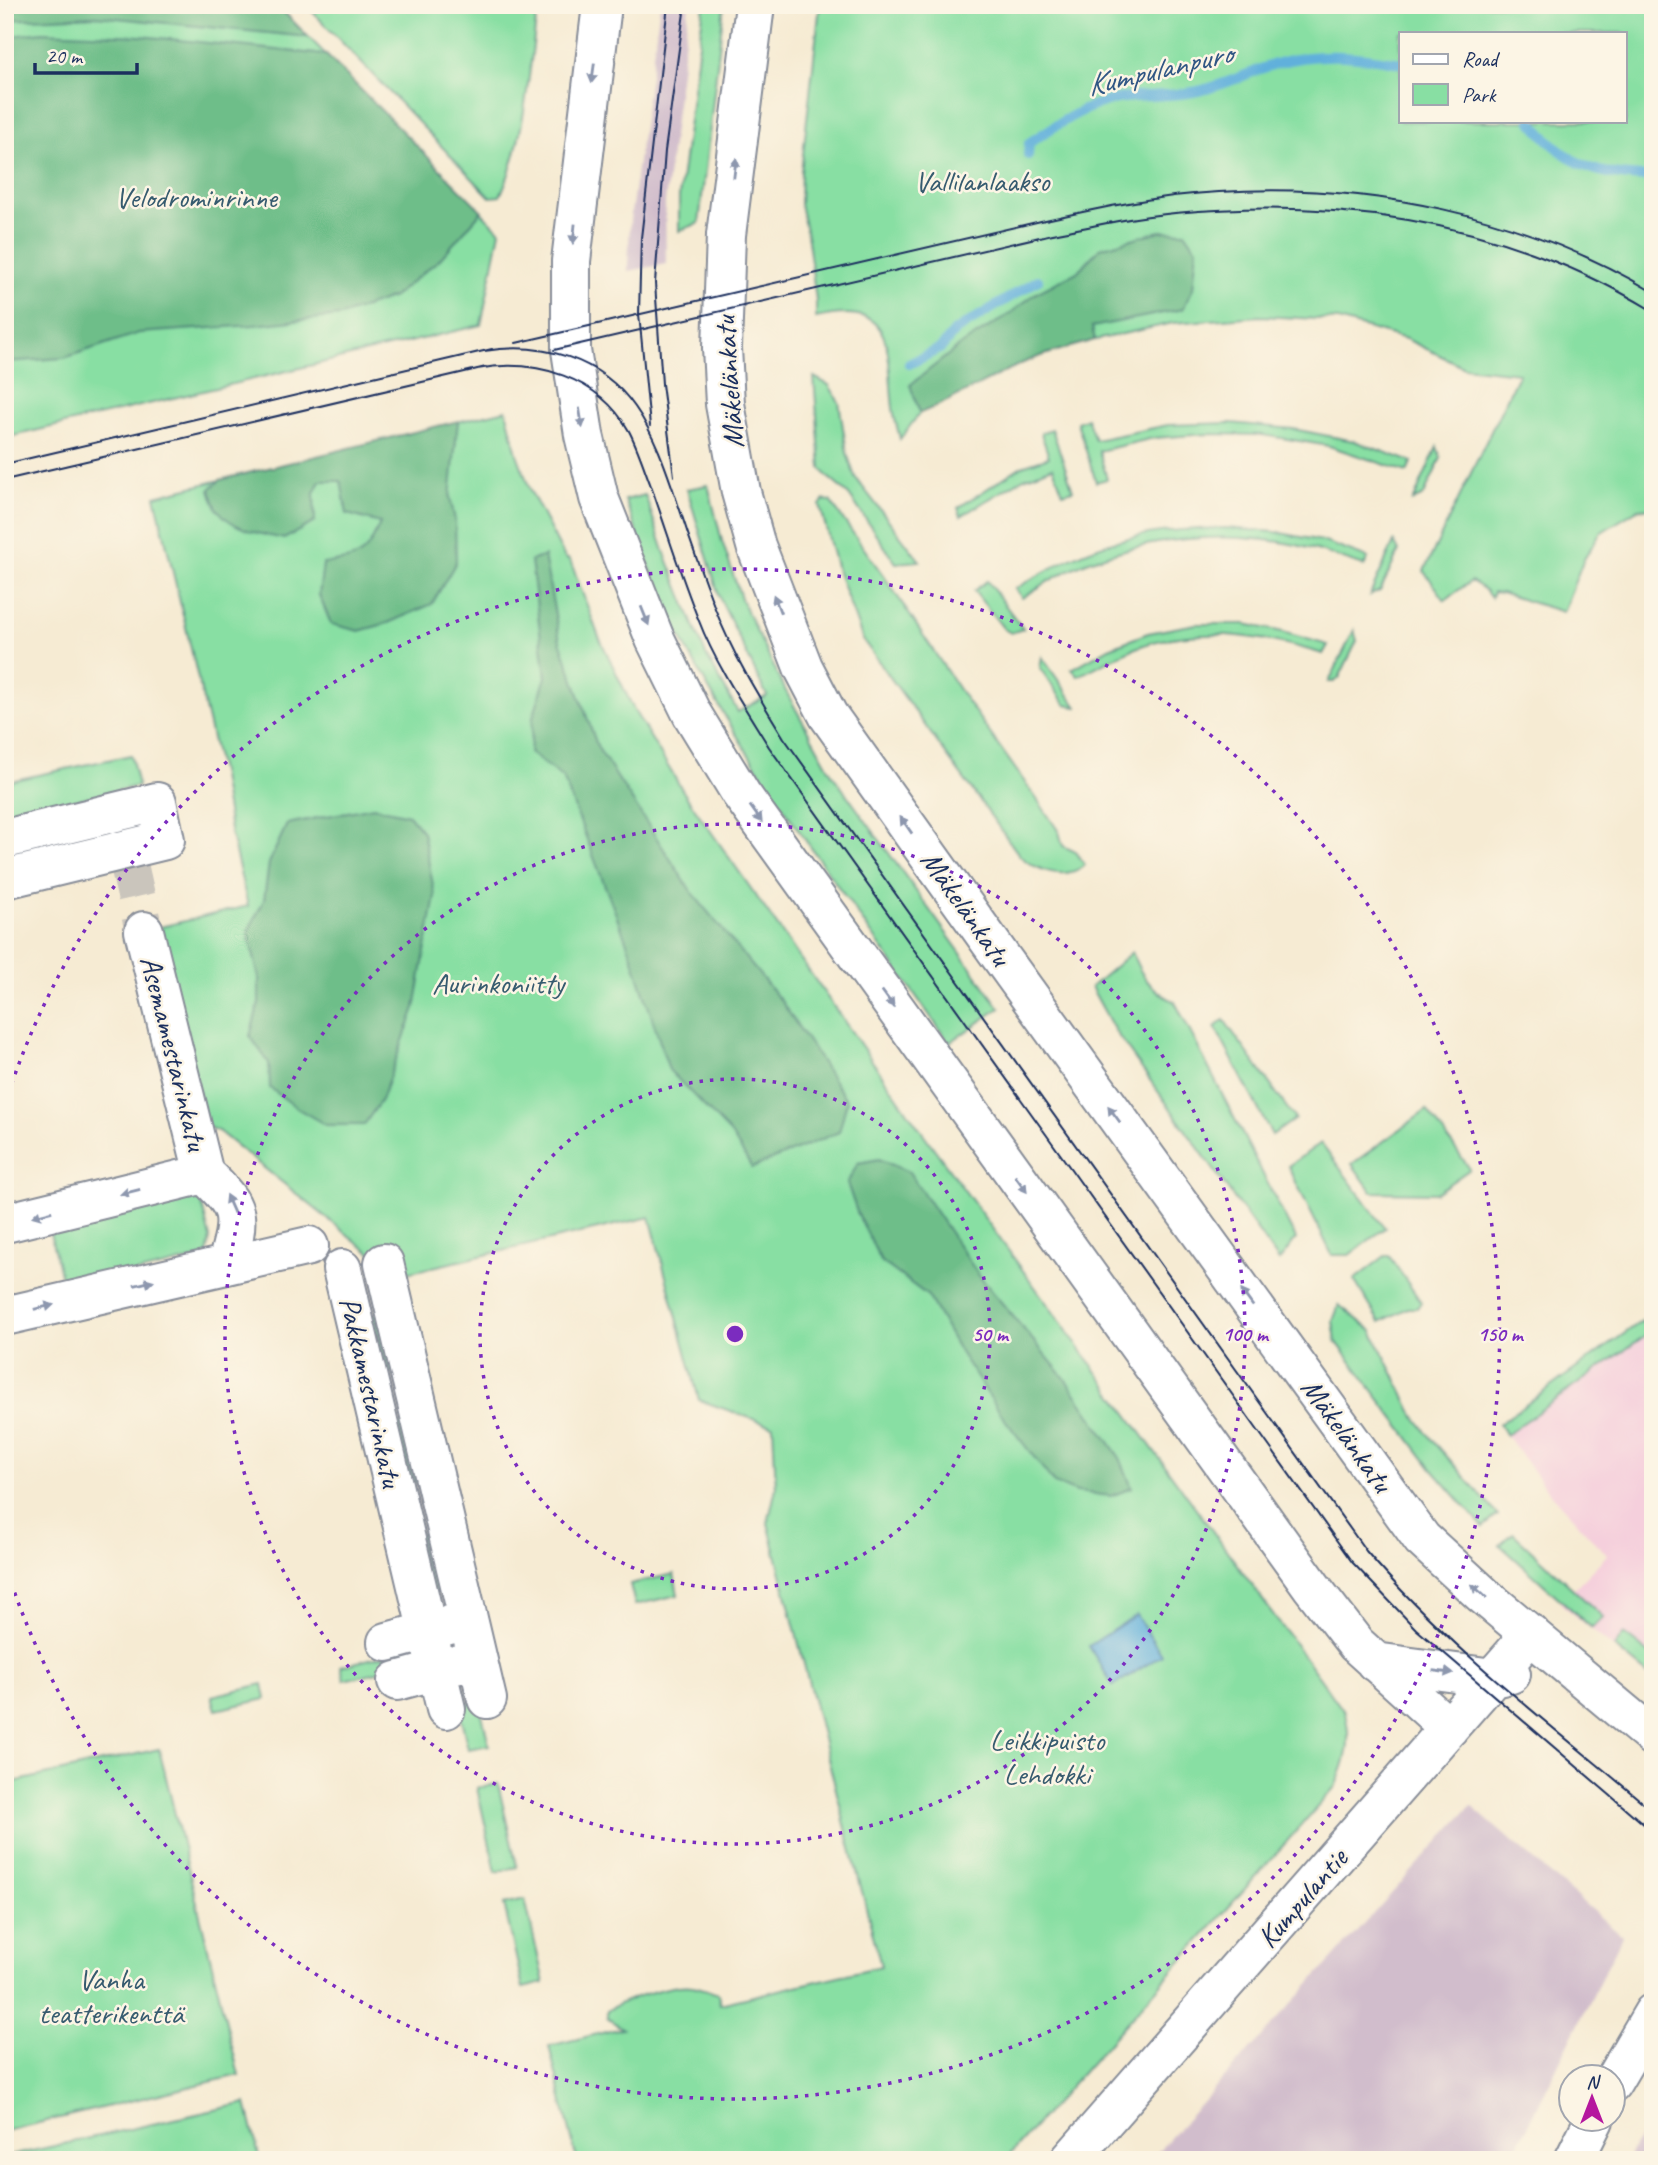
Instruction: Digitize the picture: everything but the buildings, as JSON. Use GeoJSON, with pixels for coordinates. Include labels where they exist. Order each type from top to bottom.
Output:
{"type":"FeatureCollection","features":[{"type":"Feature","properties":{"kind":"main road"},"geometry":{"type":"LineString","coordinates":[[602,5],[571,261],[571,350],[584,435],[599,498],[655,639],[692,714],[741,794],[1312,1587],[1356,1644],[1449,1728]]}},
{"type":"Feature","properties":{"kind":"main road","name":"Mäkelänkatu"},"geometry":{"type":"LineString","coordinates":[[755,5],[726,235],[722,348],[725,404],[736,470],[756,546],[803,667],[828,715],[1422,1539],[1483,1595],[1653,1737]]}},
{"type":"Feature","properties":{"kind":"main road"},"geometry":{"type":"LineString","coordinates":[[5,839],[157,802],[165,840],[127,854],[5,878]]}},
{"type":"Feature","properties":{"kind":"main road","name":"Asemamestarinkatu"},"geometry":{"type":"LineString","coordinates":[[144,931],[204,1174]]}},
{"type":"Feature","properties":{"kind":"main road"},"geometry":{"type":"LineString","coordinates":[[5,1223],[204,1174],[226,1194],[234,1211],[237,1227],[227,1264]]}},
{"type":"Feature","properties":{"kind":"main road"},"geometry":{"type":"LineString","coordinates":[[5,1316],[309,1246]]}},
{"type":"Feature","properties":{"kind":"main road","name":"Pakkamestarinkatu"},"geometry":{"type":"LineString","coordinates":[[384,1263],[440,1481],[487,1699]]}},
{"type":"Feature","properties":{"kind":"main road","name":"Pakkamestarinkatu"},"geometry":{"type":"LineString","coordinates":[[342,1269],[446,1709]]}},
{"type":"Feature","properties":{"kind":"main road"},"geometry":{"type":"LineString","coordinates":[[374,1405],[416,1395]]}},
{"type":"Feature","properties":{"kind":"main road","name":"Pakkamestarinkatu"},"geometry":{"type":"LineString","coordinates":[[400,1515],[440,1481]]}},
{"type":"Feature","properties":{"kind":"main road"},"geometry":{"type":"LineString","coordinates":[[387,1642],[470,1620]]}},
{"type":"Feature","properties":{"kind":"main road","name":"Kumpulantie"},"geometry":{"type":"LineString","coordinates":[[1070,2160],[1311,1889],[1531,1634]]}},
{"type":"Feature","properties":{"kind":"main road"},"geometry":{"type":"LineString","coordinates":[[397,1681],[478,1658]]}},
{"type":"Feature","properties":{"kind":"main road"},"geometry":{"type":"LineString","coordinates":[[1375,1662],[1493,1678],[1564,1662]]}},
{"type":"Feature","properties":{"kind":"main road"},"geometry":{"type":"LineString","coordinates":[[1623,2064],[1653,2013]]}},
{"type":"Feature","properties":{"kind":"main road"},"geometry":{"type":"LineString","coordinates":[[1574,2160],[1587,2134]]}},
{"type":"Feature","properties":{"kind":"shaded area"},"geometry":{"type":"Polygon","coordinates":[[[660,5],[689,5],[665,202],[666,264],[628,271],[630,220],[660,5]]]}},
{"type":"Feature","properties":{"kind":"shaded area"},"geometry":{"type":"Polygon","coordinates":[[[1653,1330],[1653,1681],[1560,1603],[1607,1555],[1547,1490],[1506,1435],[1653,1330]]]}},
{"type":"Feature","properties":{"kind":"shaded area"},"geometry":{"type":"Polygon","coordinates":[[[1471,1806],[1622,1936],[1559,2064],[1556,2064],[1556,2069],[1511,2160],[1150,2160],[1471,1806]]]}},
{"type":"Feature","properties":{"kind":"shaded area"},"geometry":{"type":"Polygon","coordinates":[[[1653,2112],[1653,2160],[1627,2160],[1653,2112]]]}},
{"type":"Feature","properties":{"kind":"green space","name":"Velodrominrinne"},"geometry":{"type":"Polygon","coordinates":[[[5,5],[277,5],[500,231],[481,325],[5,438],[5,5]]]}},
{"type":"Feature","properties":{"kind":"green space"},"geometry":{"type":"Polygon","coordinates":[[[5,5],[277,5],[308,37],[96,16],[5,20],[5,5]]]}},
{"type":"Feature","properties":{"kind":"green space"},"geometry":{"type":"Polygon","coordinates":[[[306,5],[538,5],[521,128],[500,196],[490,197],[306,5]]]}},
{"type":"Feature","properties":{"kind":"green space"},"geometry":{"type":"Polygon","coordinates":[[[704,5],[724,5],[699,223],[679,231],[679,197],[704,5]]]}},
{"type":"Feature","properties":{"kind":"green space","name":"Vallilanlaakso"},"geometry":{"type":"Polygon","coordinates":[[[820,5],[1653,5],[1653,508],[1639,509],[1600,533],[1583,561],[1563,612],[1501,593],[1493,592],[1491,598],[1484,589],[1471,581],[1445,600],[1424,571],[1519,373],[1464,367],[1406,339],[1338,320],[1260,316],[1173,323],[1095,340],[1092,331],[1080,334],[920,413],[900,439],[883,334],[875,323],[862,316],[843,314],[816,318],[808,240],[800,204],[801,172],[820,5]]]}},
{"type":"Feature","properties":{"kind":"green space","name":"Velodrominrinne"},"geometry":{"type":"Polygon","coordinates":[[[42,32],[140,36],[326,55],[482,211],[440,259],[393,297],[341,316],[139,333],[64,358],[5,362],[5,37],[42,32]]]}},
{"type":"Feature","properties":{"kind":"green space"},"geometry":{"type":"Polygon","coordinates":[[[1160,231],[1185,232],[1197,249],[1193,288],[1183,309],[1092,327],[1095,340],[1023,363],[920,413],[910,385],[958,347],[1008,315],[1036,293],[1077,272],[1100,248],[1160,231]]]}},
{"type":"Feature","properties":{"kind":"green space"},"geometry":{"type":"Polygon","coordinates":[[[814,377],[829,385],[839,402],[847,453],[855,477],[920,561],[896,563],[849,495],[821,468],[814,377]]]}},
{"type":"Feature","properties":{"kind":"green space","name":"Aurinkoniitty"},"geometry":{"type":"Polygon","coordinates":[[[506,410],[517,454],[531,492],[565,558],[570,560],[599,637],[635,712],[686,796],[917,1125],[1345,1713],[1347,1751],[1335,1787],[1005,2160],[577,2160],[549,2046],[622,2028],[607,2018],[607,2011],[648,1993],[692,1986],[718,1994],[720,2004],[881,1966],[768,1523],[776,1488],[773,1426],[699,1400],[650,1217],[398,1275],[218,1131],[207,1127],[160,927],[248,906],[231,835],[221,776],[155,496],[506,410]]]}},
{"type":"Feature","properties":{"kind":"green space"},"geometry":{"type":"Polygon","coordinates":[[[1087,418],[1095,440],[1168,425],[1231,423],[1293,429],[1354,441],[1412,462],[1407,472],[1329,446],[1263,435],[1207,434],[1154,438],[1099,451],[1107,479],[1096,482],[1077,422],[1087,418]]]}},
{"type":"Feature","properties":{"kind":"green space"},"geometry":{"type":"Polygon","coordinates":[[[458,421],[450,497],[455,520],[456,562],[432,604],[388,623],[359,631],[331,624],[319,595],[323,564],[360,555],[370,544],[380,523],[347,514],[341,481],[320,481],[314,493],[315,522],[284,539],[248,530],[231,522],[218,510],[210,489],[220,480],[458,421]]]}},
{"type":"Feature","properties":{"kind":"green space"},"geometry":{"type":"Polygon","coordinates":[[[1052,429],[1073,490],[1063,493],[1053,467],[1024,478],[961,516],[958,508],[1022,466],[1049,457],[1041,433],[1052,429]]]}},
{"type":"Feature","properties":{"kind":"green space"},"geometry":{"type":"Polygon","coordinates":[[[1437,447],[1441,458],[1424,495],[1413,501],[1437,447]]]}},
{"type":"Feature","properties":{"kind":"green space"},"geometry":{"type":"Polygon","coordinates":[[[708,485],[722,541],[742,601],[783,686],[832,774],[1000,1008],[949,1043],[773,792],[708,688],[664,602],[625,500],[645,495],[664,551],[706,655],[738,712],[767,696],[720,599],[687,489],[708,485]]]}},
{"type":"Feature","properties":{"kind":"green space"},"geometry":{"type":"Polygon","coordinates":[[[824,500],[830,501],[888,582],[962,694],[1059,832],[1063,846],[1076,852],[1085,865],[1069,872],[1051,872],[1020,856],[863,640],[837,570],[820,505],[824,500]]]}},
{"type":"Feature","properties":{"kind":"green space"},"geometry":{"type":"Polygon","coordinates":[[[1226,528],[1275,532],[1322,541],[1368,558],[1364,566],[1286,543],[1258,539],[1202,538],[1146,545],[1092,560],[1065,572],[1022,598],[1015,589],[1070,559],[1114,542],[1141,535],[1189,529],[1226,528]]]}},
{"type":"Feature","properties":{"kind":"green space"},"geometry":{"type":"Polygon","coordinates":[[[1394,542],[1399,551],[1380,591],[1370,595],[1394,542]]]}},
{"type":"Feature","properties":{"kind":"green space"},"geometry":{"type":"Polygon","coordinates":[[[544,556],[560,641],[598,748],[693,894],[782,1002],[847,1101],[839,1132],[752,1168],[731,1134],[669,1070],[631,953],[563,778],[530,753],[533,717],[546,677],[531,561],[544,556]]]}},
{"type":"Feature","properties":{"kind":"green space"},"geometry":{"type":"Polygon","coordinates":[[[987,581],[1023,629],[1011,633],[1004,629],[974,591],[987,581]]]}},
{"type":"Feature","properties":{"kind":"green space"},"geometry":{"type":"Polygon","coordinates":[[[1196,624],[1245,624],[1328,645],[1323,654],[1261,639],[1199,635],[1147,644],[1078,676],[1072,669],[1109,648],[1148,633],[1196,624]]]}},
{"type":"Feature","properties":{"kind":"green space"},"geometry":{"type":"Polygon","coordinates":[[[1354,630],[1357,641],[1339,678],[1329,682],[1354,630]]]}},
{"type":"Feature","properties":{"kind":"green space"},"geometry":{"type":"Polygon","coordinates":[[[1042,657],[1077,707],[1066,705],[1040,668],[1042,657]]]}},
{"type":"Feature","properties":{"kind":"green space"},"geometry":{"type":"Polygon","coordinates":[[[131,755],[138,786],[5,816],[5,782],[131,755]]]}},
{"type":"Feature","properties":{"kind":"green space"},"geometry":{"type":"Polygon","coordinates":[[[373,807],[409,815],[423,832],[435,896],[415,1008],[381,1100],[364,1125],[326,1125],[270,1088],[269,1063],[250,1036],[259,1003],[259,978],[248,932],[264,900],[269,863],[287,824],[373,807]]]}},
{"type":"Feature","properties":{"kind":"green space"},"geometry":{"type":"Polygon","coordinates":[[[1132,952],[1148,981],[1175,1002],[1296,1239],[1279,1261],[1115,1031],[1091,987],[1132,952]]]}},
{"type":"Feature","properties":{"kind":"green space"},"geometry":{"type":"Polygon","coordinates":[[[1224,1020],[1295,1119],[1272,1135],[1215,1027],[1224,1020]]]}},
{"type":"Feature","properties":{"kind":"green space"},"geometry":{"type":"Polygon","coordinates":[[[1427,1110],[1470,1169],[1436,1193],[1372,1192],[1352,1164],[1427,1110]]]}},
{"type":"Feature","properties":{"kind":"green space"},"geometry":{"type":"Polygon","coordinates":[[[1321,1143],[1385,1228],[1349,1255],[1332,1255],[1288,1166],[1321,1143]]]}},
{"type":"Feature","properties":{"kind":"green space"},"geometry":{"type":"Polygon","coordinates":[[[879,1159],[909,1172],[980,1277],[1064,1377],[1120,1458],[1132,1488],[1111,1496],[1077,1492],[1054,1483],[1006,1421],[961,1354],[928,1296],[881,1261],[858,1215],[847,1183],[858,1163],[879,1159]]]}},
{"type":"Feature","properties":{"kind":"green space"},"geometry":{"type":"Polygon","coordinates":[[[180,1194],[200,1197],[210,1238],[207,1256],[64,1290],[48,1225],[180,1194]]]}},
{"type":"Feature","properties":{"kind":"green space"},"geometry":{"type":"Polygon","coordinates":[[[1385,1256],[1389,1256],[1421,1302],[1417,1308],[1408,1308],[1380,1322],[1354,1280],[1385,1256]]]}},
{"type":"Feature","properties":{"kind":"green space"},"geometry":{"type":"Polygon","coordinates":[[[1339,1305],[1372,1331],[1415,1417],[1498,1515],[1483,1527],[1432,1469],[1336,1341],[1333,1321],[1339,1305]]]}},
{"type":"Feature","properties":{"kind":"green space"},"geometry":{"type":"Polygon","coordinates":[[[385,1312],[399,1371],[379,1376],[365,1317],[385,1312]]]}},
{"type":"Feature","properties":{"kind":"green space"},"geometry":{"type":"Polygon","coordinates":[[[1642,1321],[1650,1332],[1506,1435],[1499,1424],[1642,1321]]]}},
{"type":"Feature","properties":{"kind":"green space"},"geometry":{"type":"Polygon","coordinates":[[[410,1422],[424,1481],[404,1486],[390,1427],[410,1422]]]}},
{"type":"Feature","properties":{"kind":"green space"},"geometry":{"type":"Polygon","coordinates":[[[435,1530],[449,1589],[429,1594],[415,1535],[435,1530]]]}},
{"type":"Feature","properties":{"kind":"green space"},"geometry":{"type":"Polygon","coordinates":[[[1513,1533],[1603,1617],[1592,1628],[1500,1545],[1513,1533]]]}},
{"type":"Feature","properties":{"kind":"green space"},"geometry":{"type":"Polygon","coordinates":[[[674,1574],[678,1595],[635,1605],[630,1584],[674,1574]]]}},
{"type":"Feature","properties":{"kind":"green space"},"geometry":{"type":"Polygon","coordinates":[[[1624,1634],[1653,1657],[1653,1679],[1614,1647],[1624,1634]]]}},
{"type":"Feature","properties":{"kind":"green space"},"geometry":{"type":"Polygon","coordinates":[[[390,1654],[394,1668],[344,1680],[341,1666],[390,1654]]]}},
{"type":"Feature","properties":{"kind":"green space"},"geometry":{"type":"Polygon","coordinates":[[[263,1684],[266,1699],[216,1710],[212,1696],[263,1684]]]}},
{"type":"Feature","properties":{"kind":"green space"},"geometry":{"type":"Polygon","coordinates":[[[479,1701],[489,1745],[468,1749],[458,1705],[479,1701]]]}},
{"type":"Feature","properties":{"kind":"green space","name":"Vanha teatterikenttä"},"geometry":{"type":"Polygon","coordinates":[[[159,1749],[239,2075],[5,2131],[5,1784],[159,1749]]]}},
{"type":"Feature","properties":{"kind":"green space"},"geometry":{"type":"Polygon","coordinates":[[[498,1784],[517,1867],[496,1872],[477,1788],[498,1784]]]}},
{"type":"Feature","properties":{"kind":"green space"},"geometry":{"type":"Polygon","coordinates":[[[525,1899],[544,1983],[523,1988],[504,1904],[525,1899]]]}},
{"type":"Feature","properties":{"kind":"green space"},"geometry":{"type":"Polygon","coordinates":[[[246,2103],[260,2160],[5,2160],[5,2157],[246,2103]]]}},
{"type":"Feature","properties":{"kind":"water"},"geometry":{"type":"Polygon","coordinates":[[[1136,1615],[1162,1655],[1113,1686],[1089,1646],[1136,1615]]]}},
{"type":"Feature","properties":{"kind":"waterway","name":"Kumpulanpuro"},"geometry":{"type":"LineString","coordinates":[[1028,155],[1029,143],[1071,117],[1109,101],[1204,90],[1268,66],[1309,57],[1355,57],[1399,63]]}},
{"type":"Feature","properties":{"kind":"waterway","name":"Kumpulanpuro"},"geometry":{"type":"LineString","coordinates":[[1532,122],[1558,148],[1584,166],[1615,174],[1653,177]]}},
{"type":"Feature","properties":{"kind":"waterway","name":"Kumpulanpuro"},"geometry":{"type":"LineString","coordinates":[[909,364],[941,348],[955,331],[1038,280]]}},
{"type":"Feature","properties":{"kind":"tunnel"},"geometry":{"type":"LineString","coordinates":[[128,860],[144,931]]}},
{"type":"Feature","properties":{"kind":"tram line"},"geometry":{"type":"LineString","coordinates":[[650,426],[639,314],[641,238],[668,5]]}},
{"type":"Feature","properties":{"kind":"tram line"},"geometry":{"type":"LineString","coordinates":[[674,476],[662,384],[655,283],[665,151],[685,5]]}},
{"type":"Feature","properties":{"kind":"tram line"},"geometry":{"type":"LineString","coordinates":[[516,343],[1063,216],[1152,199],[1219,192],[1275,190],[1332,193],[1443,209],[1552,242],[1653,292]]}},
{"type":"Feature","properties":{"kind":"tram line"},"geometry":{"type":"LineString","coordinates":[[554,350],[1076,229],[1175,213],[1237,209],[1300,209],[1361,214],[1422,223],[1482,237],[1540,256],[1597,281],[1653,311]]}},
{"type":"Feature","properties":{"kind":"tram line"},"geometry":{"type":"LineString","coordinates":[[5,464],[492,349]]}},
{"type":"Feature","properties":{"kind":"tram line"},"geometry":{"type":"LineString","coordinates":[[484,351],[527,349],[568,357],[605,376],[635,407],[650,431],[661,457],[730,644],[784,738],[1366,1551],[1432,1622],[1468,1655],[1653,1811]]}},
{"type":"Feature","properties":{"kind":"tram line"},"geometry":{"type":"LineString","coordinates":[[477,369],[521,366],[564,376],[601,397],[616,412],[638,451],[686,588],[713,653],[769,747],[1352,1562],[1416,1629],[1653,1832]]}},
{"type":"Feature","properties":{"kind":"tram line"},"geometry":{"type":"LineString","coordinates":[[5,480],[486,367]]}},
{"type":"Feature","properties":{"kind":"park label","name":"Leikkipuisto Lehdokki"},"geometry":{"type":"Point","coordinates":[1047,1757]}}]}
